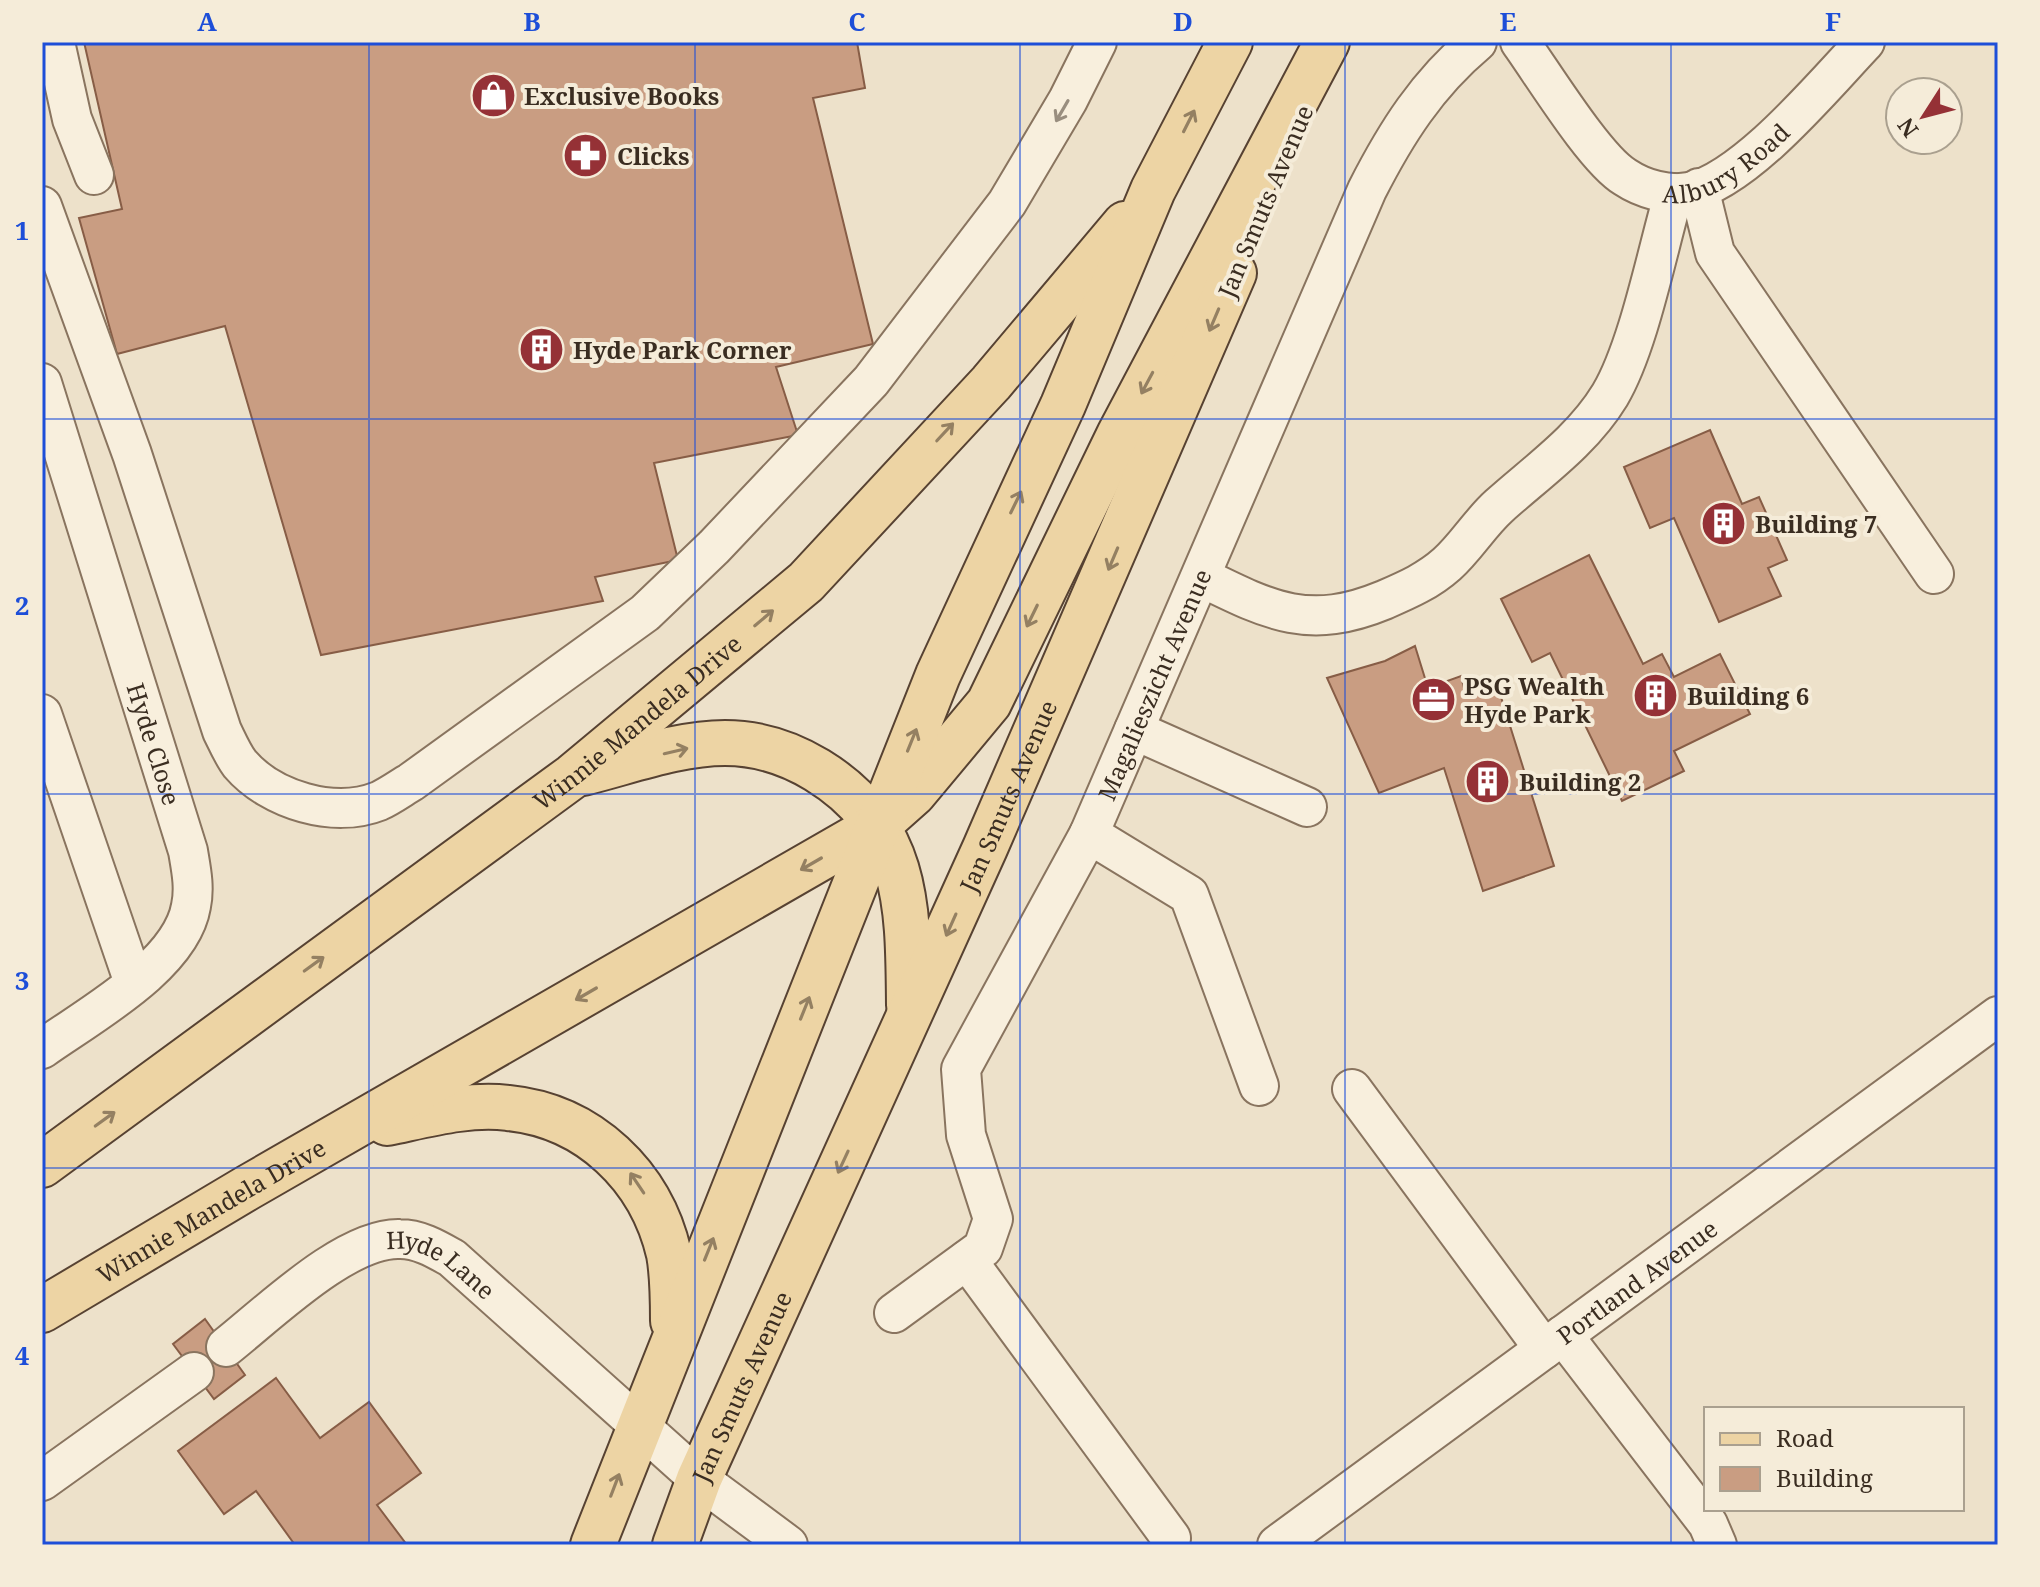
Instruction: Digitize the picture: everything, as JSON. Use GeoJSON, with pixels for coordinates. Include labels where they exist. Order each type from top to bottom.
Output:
{"type":"FeatureCollection","features":[{"type":"Feature","properties":{"kind":"main road"},"geometry":{"type":"LineString","coordinates":[[593,1545],[638,1425],[938,675],[1063,405],[1153,190],[1230,42]]}},
{"type":"Feature","properties":{"kind":"main road","name":"Winnie Mandela Drive"},"geometry":{"type":"LineString","coordinates":[[42,1310],[878,825],[914,793],[989,703],[1119,435],[1330,42]]}},
{"type":"Feature","properties":{"kind":"main road","name":"Jan Smuts Avenue"},"geometry":{"type":"LineString","coordinates":[[675,1545],[699,1479],[909,1019],[1107,573],[1330,42]]}},
{"type":"Feature","properties":{"kind":"main road","name":"Winnie Mandela Drive"},"geometry":{"type":"LineString","coordinates":[[42,1165],[573,776],[806,582],[991,383],[1153,190]]}},
{"type":"Feature","properties":{"kind":"main road"},"geometry":{"type":"LineString","coordinates":[[573,776],[695,746],[725,743],[765,747],[798,759],[829,777],[858,800],[878,825],[901,878],[908,911],[909,1019]]}},
{"type":"Feature","properties":{"kind":"main road"},"geometry":{"type":"LineString","coordinates":[[349,1131],[438,1112],[506,1107],[539,1113],[571,1124],[590,1136],[624,1164],[646,1195],[660,1227],[672,1281],[674,1338]]}},
{"type":"Feature","properties":{"kind":"street"},"geometry":{"type":"LineString","coordinates":[[55,42],[72,119],[94,175]]}},
{"type":"Feature","properties":{"kind":"street"},"geometry":{"type":"LineString","coordinates":[[42,206],[132,454],[209,701],[222,731],[240,763],[267,785],[300,802],[341,808],[377,802],[411,782],[645,613],[714,547],[871,381],[1007,203],[1068,100],[1097,42]]}},
{"type":"Feature","properties":{"kind":"street","name":"Magalieszicht Avenue"},"geometry":{"type":"LineString","coordinates":[[894,1313],[983,1248],[993,1219],[966,1135],[961,1069],[1089,834],[1367,190],[1398,131],[1424,95],[1477,42]]}},
{"type":"Feature","properties":{"kind":"street","name":"Albury Road"},"geometry":{"type":"LineString","coordinates":[[1520,42],[1604,159],[1624,177],[1648,188],[1686,191],[1737,168],[1865,42]]}},
{"type":"Feature","properties":{"kind":"street"},"geometry":{"type":"LineString","coordinates":[[1201,577],[1281,612],[1320,618],[1356,611],[1425,582],[1490,514],[1563,451],[1611,393],[1629,352],[1686,191]]}},
{"type":"Feature","properties":{"kind":"street"},"geometry":{"type":"LineString","coordinates":[[1686,191],[1715,253],[1934,574]]}},
{"type":"Feature","properties":{"kind":"street","name":"Hyde Close"},"geometry":{"type":"LineString","coordinates":[[42,383],[188,851],[193,882],[191,909],[179,936],[161,959],[134,983],[42,1049]]}},
{"type":"Feature","properties":{"kind":"street"},"geometry":{"type":"LineString","coordinates":[[42,714],[134,983]]}},
{"type":"Feature","properties":{"kind":"street"},"geometry":{"type":"LineString","coordinates":[[1134,730],[1307,807]]}},
{"type":"Feature","properties":{"kind":"street"},"geometry":{"type":"LineString","coordinates":[[1089,834],[1189,895],[1259,1086]]}},
{"type":"Feature","properties":{"kind":"street","name":"Portland Avenue"},"geometry":{"type":"LineString","coordinates":[[1277,1545],[1998,1016]]}},
{"type":"Feature","properties":{"kind":"street"},"geometry":{"type":"LineString","coordinates":[[1352,1089],[1553,1342],[1708,1524],[1717,1545]]}},
{"type":"Feature","properties":{"kind":"street","name":"Hyde Lane"},"geometry":{"type":"LineString","coordinates":[[226,1347],[346,1253],[373,1241],[402,1238],[427,1244],[452,1258],[699,1479],[788,1545]]}},
{"type":"Feature","properties":{"kind":"street"},"geometry":{"type":"LineString","coordinates":[[967,1260],[1171,1538]]}},
{"type":"Feature","properties":{"kind":"street"},"geometry":{"type":"LineString","coordinates":[[42,1481],[194,1372]]}},
{"type":"Feature","properties":{"kind":"building","name":"Hyde Park Corner"},"geometry":{"type":"Polygon","coordinates":[[[84,42],[857,42],[865,88],[813,98],[873,344],[776,367],[798,435],[654,463],[678,560],[595,577],[603,601],[321,655],[225,326],[117,354],[79,218],[122,209],[84,42]]]}},
{"type":"Feature","properties":{"kind":"building","name":"Building 7"},"geometry":{"type":"Polygon","coordinates":[[[1710,430],[1742,504],[1759,497],[1787,560],[1768,568],[1781,596],[1719,622],[1674,518],[1650,528],[1624,467],[1710,430]]]}},
{"type":"Feature","properties":{"kind":"building","name":"Building 6"},"geometry":{"type":"Polygon","coordinates":[[[1589,555],[1643,664],[1662,654],[1674,677],[1720,654],[1750,714],[1674,751],[1684,771],[1622,801],[1550,653],[1532,662],[1501,599],[1589,555]]]}},
{"type":"Feature","properties":{"kind":"building","name":"Building 2"},"geometry":{"type":"Polygon","coordinates":[[[1415,646],[1428,688],[1461,676],[1464,688],[1495,678],[1554,866],[1483,891],[1444,768],[1379,793],[1327,678],[1385,661],[1415,646]]]}},
{"type":"Feature","properties":{"kind":"building"},"geometry":{"type":"Polygon","coordinates":[[[205,1319],[245,1375],[214,1399],[173,1344],[205,1319]]]}},
{"type":"Feature","properties":{"kind":"building"},"geometry":{"type":"Polygon","coordinates":[[[276,1378],[320,1438],[369,1402],[421,1473],[377,1505],[407,1545],[295,1545],[256,1491],[224,1514],[178,1451],[276,1378]]]}},
{"type":"Feature","properties":{"kind":"place","name":"Exclusive Books"},"geometry":{"type":"Point","coordinates":[493,95]}},
{"type":"Feature","properties":{"kind":"place","name":"Clicks"},"geometry":{"type":"Point","coordinates":[586,155]}},
{"type":"Feature","properties":{"kind":"place","name":"Hyde Park Corner"},"geometry":{"type":"Point","coordinates":[542,349]}},
{"type":"Feature","properties":{"kind":"place","name":"Building 7"},"geometry":{"type":"Point","coordinates":[1724,523]}},
{"type":"Feature","properties":{"kind":"place","name":"Building 6"},"geometry":{"type":"Point","coordinates":[1656,695]}},
{"type":"Feature","properties":{"kind":"place","name":"PSG Wealth Hyde Park"},"geometry":{"type":"Point","coordinates":[1433,699]}},
{"type":"Feature","properties":{"kind":"place","name":"Building 2"},"geometry":{"type":"Point","coordinates":[1488,781]}}]}
